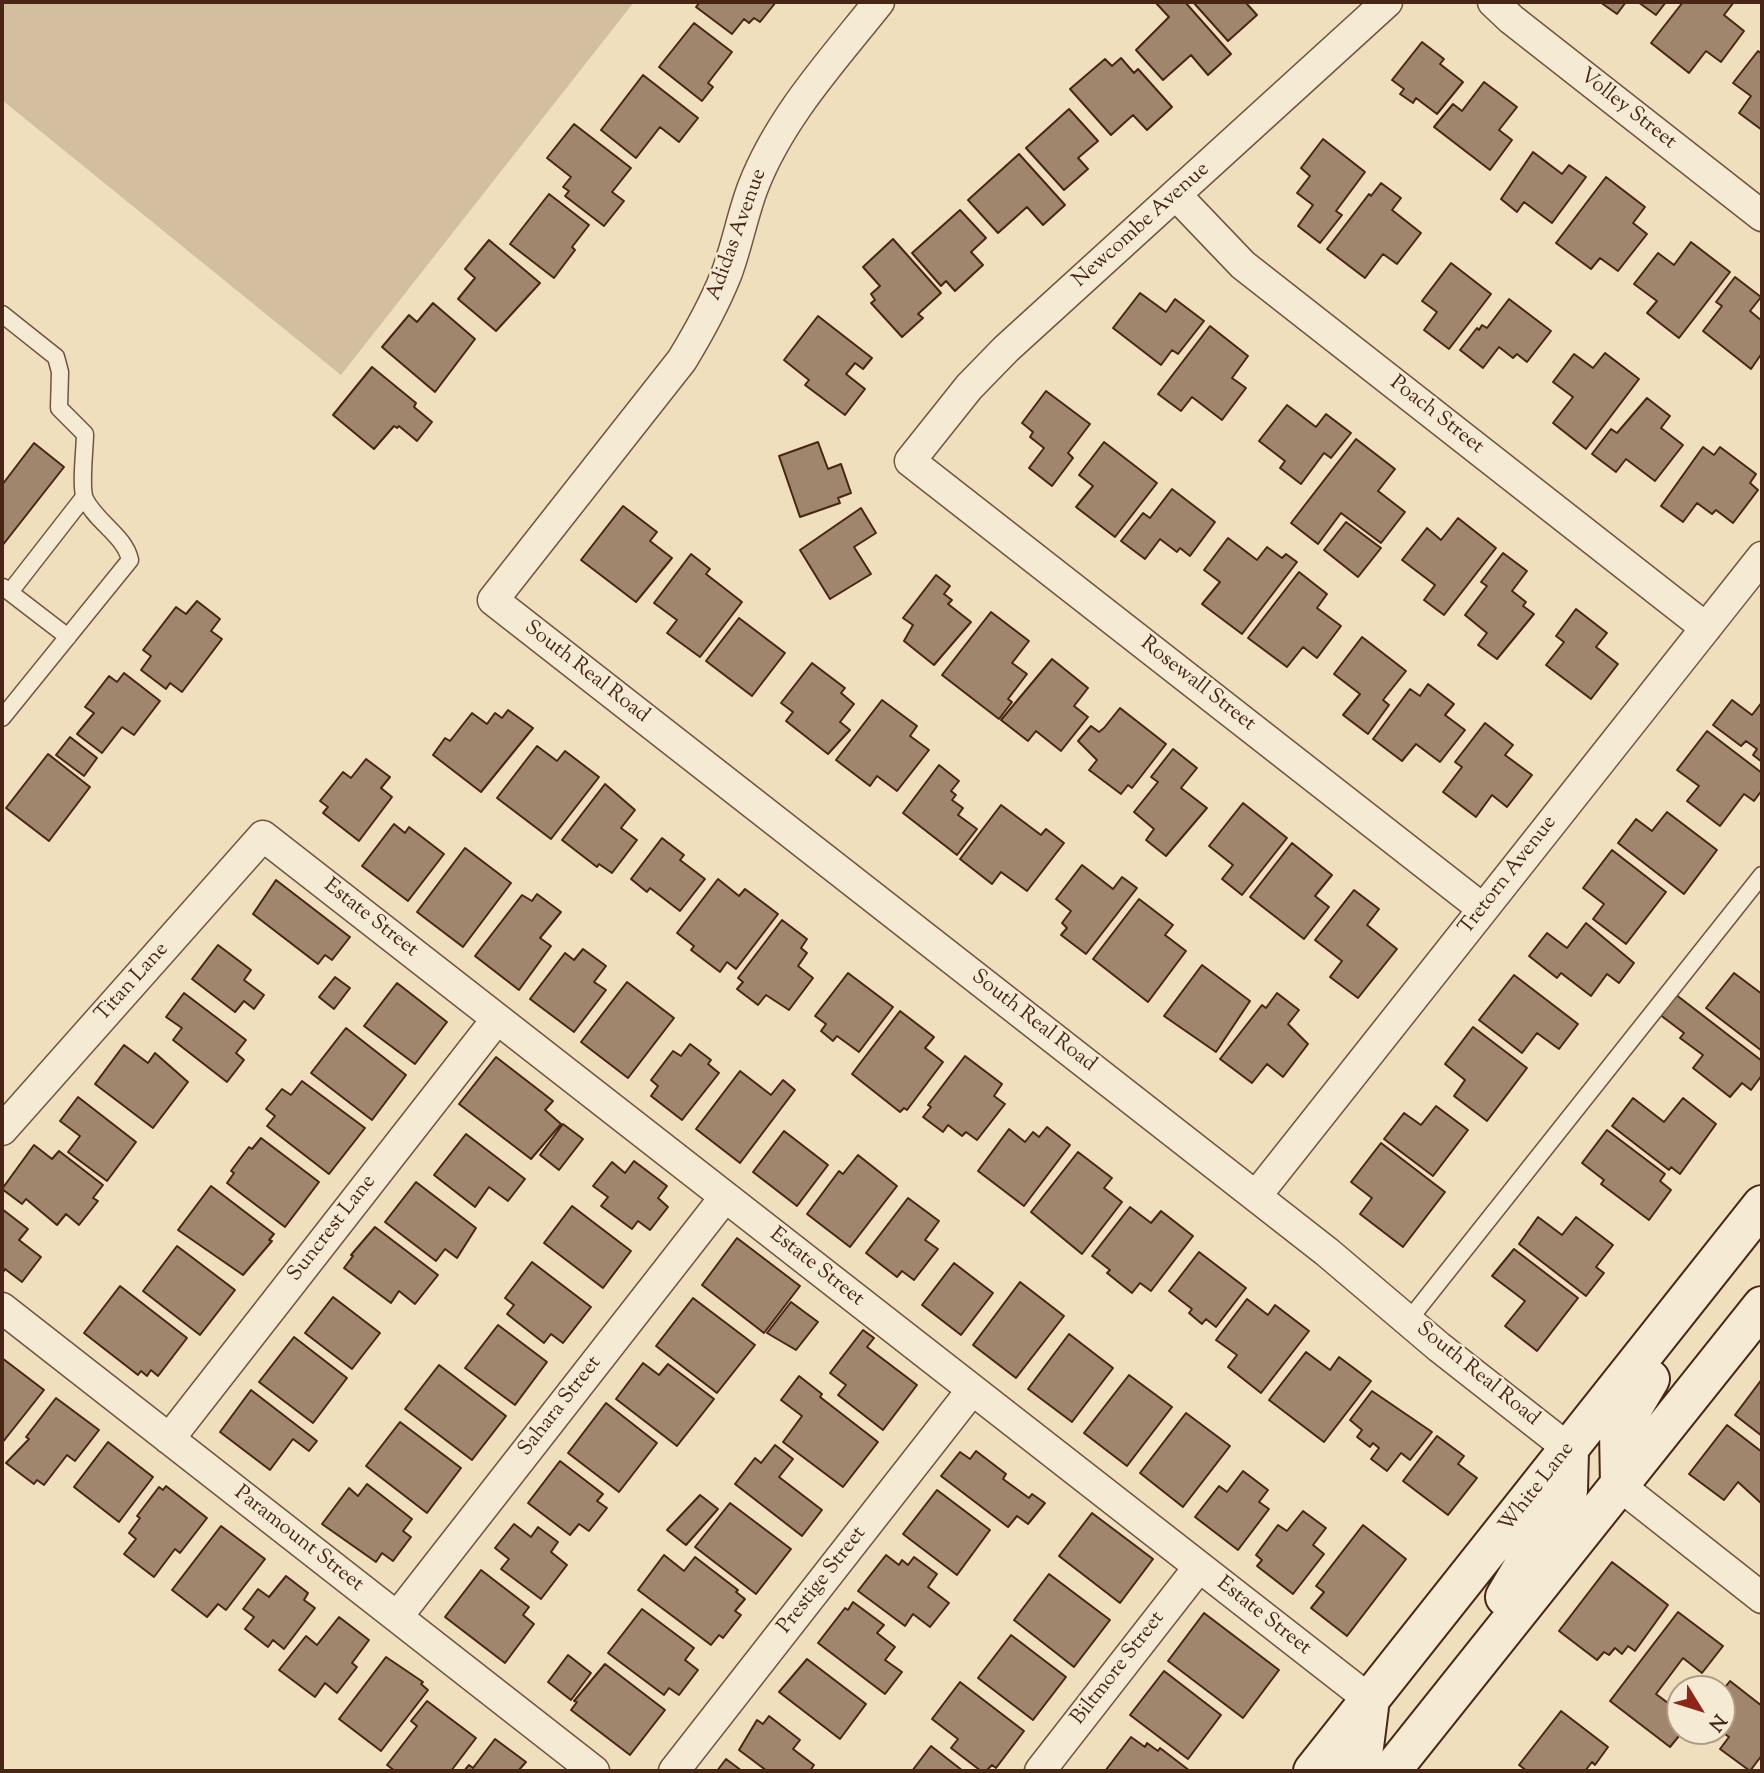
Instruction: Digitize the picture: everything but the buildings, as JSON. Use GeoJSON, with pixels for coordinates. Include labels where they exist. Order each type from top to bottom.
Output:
{"type":"FeatureCollection","features":[{"type":"Feature","properties":{"kind":"main road","name":"White Lane"},"geometry":{"type":"LineString","coordinates":[[1313,1771],[1762,1205]]}},
{"type":"Feature","properties":{"kind":"main road"},"geometry":{"type":"LineString","coordinates":[[1620,1486],[1619,1431],[1735,1240]]}},
{"type":"Feature","properties":{"kind":"main road"},"geometry":{"type":"LineString","coordinates":[[1391,1771],[1762,1306]]}},
{"type":"Feature","properties":{"kind":"main road"},"geometry":{"type":"LineString","coordinates":[[1434,1716],[1568,1491],[1569,1449]]}},
{"type":"Feature","properties":{"kind":"main road"},"geometry":{"type":"LineString","coordinates":[[1352,1771],[1364,1747],[1370,1700]]}},
{"type":"Feature","properties":{"kind":"street","name":"Adidas Avenue"},"geometry":{"type":"LineString","coordinates":[[493,600],[682,360],[706,321],[727,273],[753,187],[779,134],[805,96],[879,2]]}},
{"type":"Feature","properties":{"kind":"street","name":"Newcombe Avenue"},"geometry":{"type":"LineString","coordinates":[[910,461],[970,387],[1006,349],[1387,2]]}},
{"type":"Feature","properties":{"kind":"street","name":"Volley Street"},"geometry":{"type":"LineString","coordinates":[[1493,2],[1762,216]]}},
{"type":"Feature","properties":{"kind":"street","name":"Poach Street"},"geometry":{"type":"LineString","coordinates":[[1176,195],[1242,265],[1706,628]]}},
{"type":"Feature","properties":{"kind":"street","name":"Rosewall Street"},"geometry":{"type":"LineString","coordinates":[[910,461],[1483,909]]}},
{"type":"Feature","properties":{"kind":"street","name":"Tretorn Avenue"},"geometry":{"type":"LineString","coordinates":[[1256,1196],[1762,556]]}},
{"type":"Feature","properties":{"kind":"street","name":"South Real Road"},"geometry":{"type":"LineString","coordinates":[[493,600],[1256,1196],[1569,1449]]}},
{"type":"Feature","properties":{"kind":"street","name":"Estate Street"},"geometry":{"type":"LineString","coordinates":[[263,836],[1370,1700]]}},
{"type":"Feature","properties":{"kind":"street","name":"Titan Lane"},"geometry":{"type":"LineString","coordinates":[[2,1130],[263,836]]}},
{"type":"Feature","properties":{"kind":"street","name":"Suncrest Lane"},"geometry":{"type":"LineString","coordinates":[[169,1439],[498,1019]]}},
{"type":"Feature","properties":{"kind":"street","name":"Sahara Street"},"geometry":{"type":"LineString","coordinates":[[397,1617],[725,1197]]}},
{"type":"Feature","properties":{"kind":"street","name":"Paramount Street"},"geometry":{"type":"LineString","coordinates":[[2,1308],[594,1771]]}},
{"type":"Feature","properties":{"kind":"street","name":"Prestige Street"},"geometry":{"type":"LineString","coordinates":[[674,1771],[972,1390]]}},
{"type":"Feature","properties":{"kind":"street"},"geometry":{"type":"LineString","coordinates":[[1620,1486],[1762,1598]]}},
{"type":"Feature","properties":{"kind":"street","name":"Biltmore Street"},"geometry":{"type":"LineString","coordinates":[[1040,1771],[1199,1567]]}},
{"type":"Feature","properties":{"kind":"lane"},"geometry":{"type":"LineString","coordinates":[[2,314],[56,357],[60,372],[58,408],[85,433],[84,497],[102,522],[128,550],[130,560],[2,718]]}},
{"type":"Feature","properties":{"kind":"lane"},"geometry":{"type":"LineString","coordinates":[[68,637],[6,589],[84,497]]}},
{"type":"Feature","properties":{"kind":"lane"},"geometry":{"type":"LineString","coordinates":[[1408,1321],[1762,875]]}},
{"type":"Feature","properties":{"kind":"shaded area"},"geometry":{"type":"Polygon","coordinates":[[[2,2],[634,2],[341,375],[2,100],[2,2]]]}}]}
